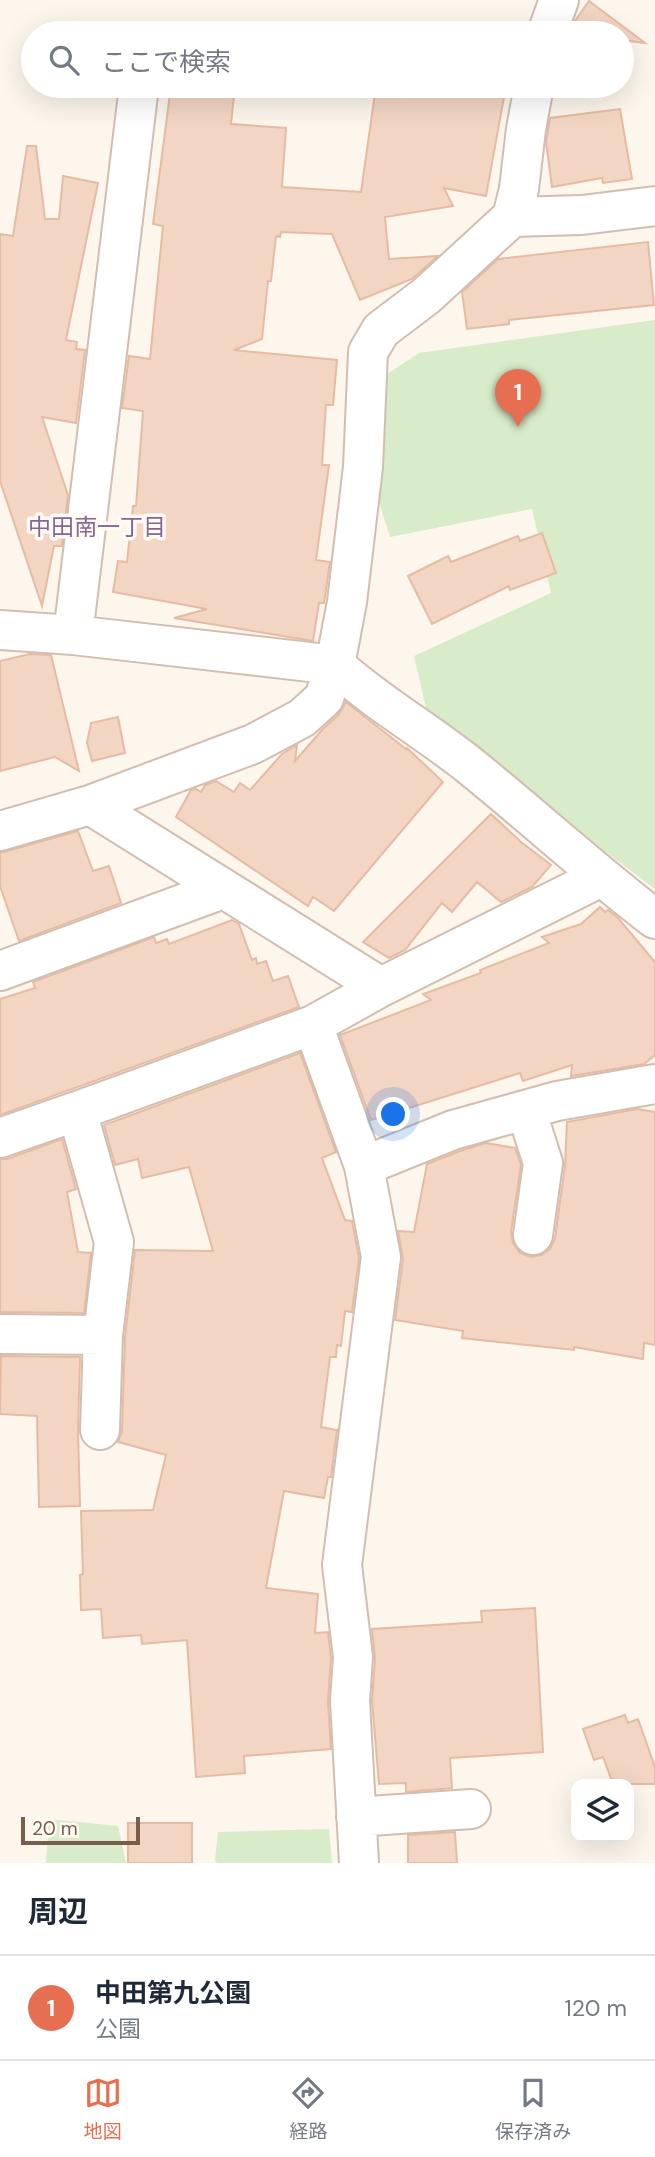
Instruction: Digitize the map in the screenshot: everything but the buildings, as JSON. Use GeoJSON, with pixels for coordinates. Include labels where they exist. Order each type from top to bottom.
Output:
{"type":"FeatureCollection","features":[{"type":"Feature","properties":{"kind":"street"},"geometry":{"type":"LineString","coordinates":[[551,21],[559,0]]}},
{"type":"Feature","properties":{"kind":"street"},"geometry":{"type":"LineString","coordinates":[[74,635],[138,98]]}},
{"type":"Feature","properties":{"kind":"street"},"geometry":{"type":"LineString","coordinates":[[0,831],[90,805],[253,744],[302,718],[324,698],[335,665],[347,602],[363,467],[368,352],[381,330],[425,296],[512,217],[519,189],[532,98]]}},
{"type":"Feature","properties":{"kind":"street"},"geometry":{"type":"LineString","coordinates":[[512,217],[582,215],[655,206]]}},
{"type":"Feature","properties":{"kind":"street"},"geometry":{"type":"LineString","coordinates":[[0,630],[74,635],[335,665],[357,685],[468,764],[601,877],[655,919]]}},
{"type":"Feature","properties":{"kind":"street"},"geometry":{"type":"LineString","coordinates":[[90,805],[381,987]]}},
{"type":"Feature","properties":{"kind":"street"},"geometry":{"type":"LineString","coordinates":[[0,1138],[313,1024],[601,877]]}},
{"type":"Feature","properties":{"kind":"street"},"geometry":{"type":"LineString","coordinates":[[0,971],[223,889]]}},
{"type":"Feature","properties":{"kind":"street"},"geometry":{"type":"LineString","coordinates":[[313,1024],[364,1166],[382,1257],[342,1565],[353,1657],[350,1701],[359,1863]]}},
{"type":"Feature","properties":{"kind":"street"},"geometry":{"type":"LineString","coordinates":[[364,1166],[453,1130],[557,1101],[655,1084]]}},
{"type":"Feature","properties":{"kind":"street"},"geometry":{"type":"LineString","coordinates":[[526,1110],[543,1163],[533,1235]]}},
{"type":"Feature","properties":{"kind":"street"},"geometry":{"type":"LineString","coordinates":[[77,1111],[114,1242],[103,1335],[100,1430]]}},
{"type":"Feature","properties":{"kind":"street"},"geometry":{"type":"LineString","coordinates":[[0,1334],[103,1335]]}},
{"type":"Feature","properties":{"kind":"street"},"geometry":{"type":"LineString","coordinates":[[356,1817],[471,1809]]}},
{"type":"Feature","properties":{"kind":"green space"},"geometry":{"type":"Polygon","coordinates":[[[655,320],[655,889],[487,763],[426,708],[414,656],[551,593],[532,509],[390,537],[378,499],[384,376],[419,353],[655,320]]]}},
{"type":"Feature","properties":{"kind":"green space"},"geometry":{"type":"Polygon","coordinates":[[[49,1819],[118,1826],[126,1863],[46,1863],[49,1819]]]}},
{"type":"Feature","properties":{"kind":"green space"},"geometry":{"type":"Polygon","coordinates":[[[329,1829],[332,1863],[217,1863],[215,1860],[218,1832],[329,1829]]]}},
{"type":"Feature","properties":{"kind":"place","name":"中田第九公園"},"geometry":{"type":"Point","coordinates":[518,427]}},
{"type":"Feature","properties":{"kind":"district","name":"中田南一丁目"},"geometry":{"type":"Point","coordinates":[97,527]}}]}
